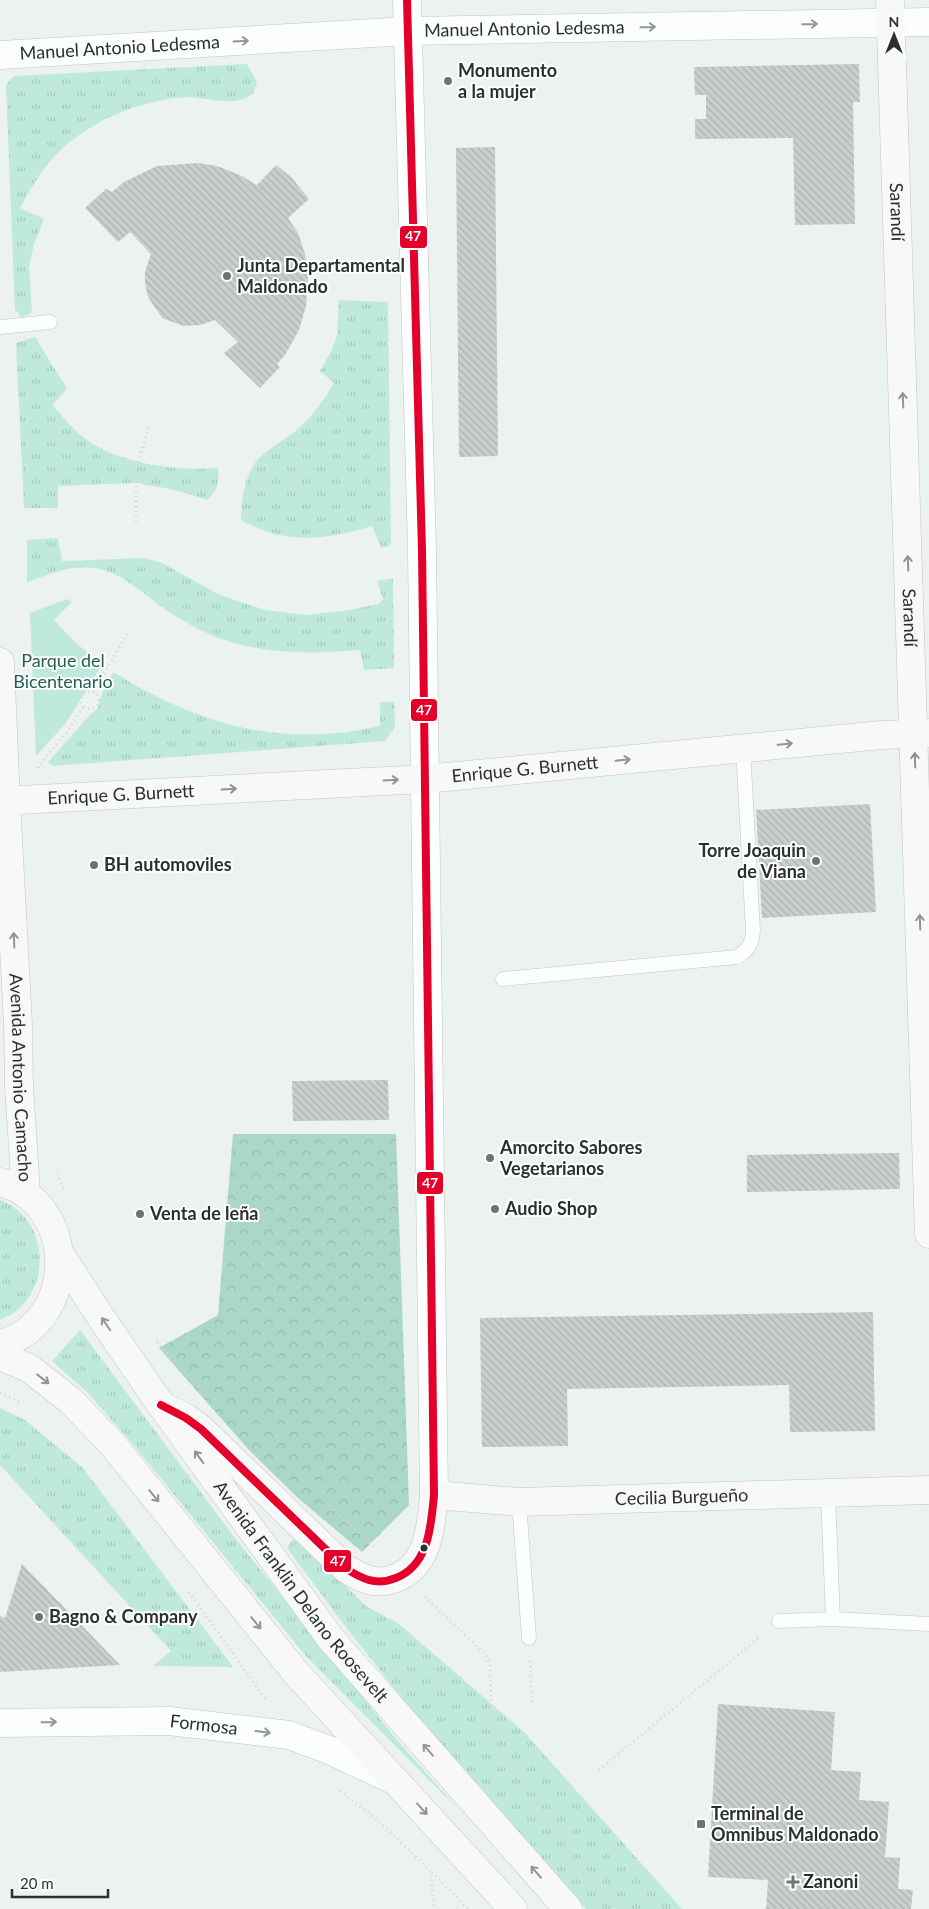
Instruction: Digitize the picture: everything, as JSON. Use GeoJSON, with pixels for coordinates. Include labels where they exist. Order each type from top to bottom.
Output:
{"type":"FeatureCollection","features":[{"type":"Feature","properties":{"kind":"street"},"geometry":{"type":"LineString","coordinates":[[161,1405],[186,1418],[201,1429],[352,1572],[368,1581],[389,1581],[416,1565],[424,1550],[432,1521],[434,1495],[422,551],[407,0]]}},
{"type":"Feature","properties":{"kind":"street","name":"Manuel Antonio Ledesma"},"geometry":{"type":"LineString","coordinates":[[0,55],[408,31],[891,11],[929,22]]}},
{"type":"Feature","properties":{"kind":"street","name":"Sarandí"},"geometry":{"type":"LineString","coordinates":[[891,11],[921,733],[929,1234]]}},
{"type":"Feature","properties":{"kind":"street","name":"Avenida Antonio Camacho"},"geometry":{"type":"LineString","coordinates":[[0,662],[3,801],[18,1024],[19,1086],[26,1194]]}},
{"type":"Feature","properties":{"kind":"street","name":"Enrique G. Burnett"},"geometry":{"type":"LineString","coordinates":[[3,801],[425,779],[882,735],[921,733]]}},
{"type":"Feature","properties":{"kind":"street"},"geometry":{"type":"LineString","coordinates":[[0,1182],[26,1194],[43,1211],[54,1232],[60,1254],[58,1281],[49,1306],[32,1327],[9,1342],[0,1344]]}},
{"type":"Feature","properties":{"kind":"street","name":"Avenida Franklin Delano Roosevelt"},"geometry":{"type":"LineString","coordinates":[[60,1254],[161,1405],[331,1639],[568,1909]]}},
{"type":"Feature","properties":{"kind":"street"},"geometry":{"type":"LineString","coordinates":[[0,1356],[29,1368],[71,1401],[113,1445],[297,1674],[513,1909]]}},
{"type":"Feature","properties":{"kind":"street","name":"Cecilia Burgueño"},"geometry":{"type":"LineString","coordinates":[[434,1495],[519,1502],[929,1490]]}},
{"type":"Feature","properties":{"kind":"street","name":"Formosa"},"geometry":{"type":"LineString","coordinates":[[0,1723],[169,1721],[289,1735],[330,1750],[397,1781]]}},
{"type":"Feature","properties":{"kind":"lane"},"geometry":{"type":"LineString","coordinates":[[0,327],[50,322]]}},
{"type":"Feature","properties":{"kind":"lane"},"geometry":{"type":"LineString","coordinates":[[503,980],[737,956],[746,952],[752,942],[753,931],[743,748]]}},
{"type":"Feature","properties":{"kind":"lane"},"geometry":{"type":"LineString","coordinates":[[828,1494],[833,1619]]}},
{"type":"Feature","properties":{"kind":"lane"},"geometry":{"type":"LineString","coordinates":[[519,1502],[529,1638]]}},
{"type":"Feature","properties":{"kind":"lane"},"geometry":{"type":"LineString","coordinates":[[779,1621],[833,1619],[929,1624]]}},
{"type":"Feature","properties":{"kind":"path"},"geometry":{"type":"LineString","coordinates":[[136,522],[136,480],[140,456],[150,424]]}},
{"type":"Feature","properties":{"kind":"path"},"geometry":{"type":"LineString","coordinates":[[94,692],[127,634]]}},
{"type":"Feature","properties":{"kind":"path"},"geometry":{"type":"LineString","coordinates":[[86,691],[94,692],[99,698],[97,705],[90,709],[84,707],[81,704],[81,696],[86,691]]}},
{"type":"Feature","properties":{"kind":"path"},"geometry":{"type":"LineString","coordinates":[[46,756],[67,732],[84,707]]}},
{"type":"Feature","properties":{"kind":"path"},"geometry":{"type":"LineString","coordinates":[[23,1151],[58,1176],[66,1193]]}},
{"type":"Feature","properties":{"kind":"path"},"geometry":{"type":"LineString","coordinates":[[154,1338],[206,1393]]}},
{"type":"Feature","properties":{"kind":"path"},"geometry":{"type":"LineString","coordinates":[[0,1393],[22,1404]]}},
{"type":"Feature","properties":{"kind":"path"},"geometry":{"type":"LineString","coordinates":[[325,1503],[485,1654],[490,1663],[492,1717],[496,1741],[506,1765],[552,1823],[582,1871],[616,1909]]}},
{"type":"Feature","properties":{"kind":"path"},"geometry":{"type":"LineString","coordinates":[[187,1589],[289,1735]]}},
{"type":"Feature","properties":{"kind":"path"},"geometry":{"type":"LineString","coordinates":[[599,1770],[779,1621]]}},
{"type":"Feature","properties":{"kind":"path"},"geometry":{"type":"LineString","coordinates":[[529,1638],[532,1702]]}},
{"type":"Feature","properties":{"kind":"path"},"geometry":{"type":"LineString","coordinates":[[333,1785],[376,1819],[468,1909]]}},
{"type":"Feature","properties":{"kind":"path"},"geometry":{"type":"LineString","coordinates":[[430,1871],[434,1909]]}},
{"type":"Feature","properties":{"kind":"green space"},"geometry":{"type":"Polygon","coordinates":[[[247,64],[257,82],[253,94],[234,101],[186,97],[168,99],[132,108],[97,123],[67,144],[54,157],[31,188],[20,208],[44,219],[34,244],[29,266],[32,312],[22,317],[15,310],[6,85],[14,76],[247,64]]]}},
{"type":"Feature","properties":{"kind":"green space"},"geometry":{"type":"Polygon","coordinates":[[[339,300],[388,302],[391,544],[387,547],[381,547],[372,526],[322,537],[306,538],[274,533],[257,528],[241,520],[245,487],[254,464],[304,423],[318,407],[334,383],[320,371],[332,350],[337,335],[339,300]]]}},
{"type":"Feature","properties":{"kind":"green space"},"geometry":{"type":"Polygon","coordinates":[[[35,337],[67,389],[52,405],[71,427],[92,444],[126,458],[145,463],[182,468],[218,468],[219,478],[217,486],[210,497],[207,500],[175,490],[136,483],[58,486],[58,508],[24,508],[16,343],[35,337]]]}},
{"type":"Feature","properties":{"kind":"green space"},"geometry":{"type":"Polygon","coordinates":[[[58,538],[62,561],[144,558],[162,563],[220,595],[265,610],[306,615],[379,604],[383,599],[377,581],[393,578],[394,668],[364,670],[360,650],[287,652],[252,647],[216,637],[180,619],[124,579],[105,570],[85,567],[77,568],[60,571],[27,582],[27,540],[58,538]]]}},
{"type":"Feature","properties":{"kind":"green space","name":"Parque del Bicentenario"},"geometry":{"type":"Polygon","coordinates":[[[67,599],[72,602],[54,620],[75,642],[102,665],[65,724],[36,756],[30,613],[67,599]]]}},
{"type":"Feature","properties":{"kind":"green space"},"geometry":{"type":"Polygon","coordinates":[[[113,672],[177,706],[208,718],[241,727],[274,733],[308,735],[380,726],[380,702],[394,702],[395,727],[385,741],[53,766],[48,762],[98,708],[102,693],[113,672]]]}},
{"type":"Feature","properties":{"kind":"green space"},"geometry":{"type":"Polygon","coordinates":[[[233,1134],[396,1134],[409,1505],[362,1552],[298,1498],[249,1450],[159,1348],[218,1315],[233,1134]]]}},
{"type":"Feature","properties":{"kind":"green space"},"geometry":{"type":"Polygon","coordinates":[[[0,1200],[16,1209],[28,1221],[35,1236],[39,1252],[39,1269],[35,1286],[27,1301],[14,1313],[0,1320],[0,1200]]]}},
{"type":"Feature","properties":{"kind":"green space"},"geometry":{"type":"Polygon","coordinates":[[[80,1330],[235,1538],[397,1740],[459,1810],[305,1655],[131,1442],[86,1391],[52,1361],[80,1330]]]}},
{"type":"Feature","properties":{"kind":"green space"},"geometry":{"type":"Polygon","coordinates":[[[0,1408],[25,1420],[83,1468],[233,1667],[153,1666],[171,1651],[0,1465],[0,1408]]]}},
{"type":"Feature","properties":{"kind":"green space"},"geometry":{"type":"Polygon","coordinates":[[[295,1536],[366,1606],[399,1624],[525,1733],[682,1909],[586,1909],[446,1754],[342,1622],[287,1548],[295,1536]]]}},
{"type":"Feature","properties":{"kind":"building"},"geometry":{"type":"Polygon","coordinates":[[[859,64],[860,102],[853,102],[855,224],[795,225],[793,138],[695,139],[695,119],[706,119],[706,95],[695,95],[694,67],[859,64]]]}},
{"type":"Feature","properties":{"kind":"building"},"geometry":{"type":"Polygon","coordinates":[[[495,147],[498,456],[459,457],[456,148],[495,147]]]}},
{"type":"Feature","properties":{"kind":"building","name":"Junta Departamental Maldonado"},"geometry":{"type":"Polygon","coordinates":[[[198,163],[217,166],[240,175],[257,185],[276,165],[291,177],[309,199],[288,218],[298,233],[305,254],[308,280],[306,306],[299,330],[285,355],[277,364],[280,367],[260,388],[224,353],[238,342],[215,320],[200,325],[184,326],[162,318],[148,297],[145,283],[145,272],[151,254],[130,232],[118,242],[85,208],[106,189],[112,192],[124,182],[157,166],[198,163]]]}},
{"type":"Feature","properties":{"kind":"building","name":"Torre Joaquin de Viana"},"geometry":{"type":"Polygon","coordinates":[[[870,804],[876,912],[762,918],[756,810],[870,804]]]}},
{"type":"Feature","properties":{"kind":"building"},"geometry":{"type":"Polygon","coordinates":[[[388,1080],[389,1120],[293,1121],[292,1081],[388,1080]]]}},
{"type":"Feature","properties":{"kind":"building"},"geometry":{"type":"Polygon","coordinates":[[[899,1153],[900,1189],[747,1192],[747,1155],[899,1153]]]}},
{"type":"Feature","properties":{"kind":"building"},"geometry":{"type":"Polygon","coordinates":[[[873,1312],[875,1431],[790,1432],[789,1385],[567,1389],[568,1446],[482,1447],[480,1318],[873,1312]]]}},
{"type":"Feature","properties":{"kind":"building","name":"Bagno & Company"},"geometry":{"type":"Polygon","coordinates":[[[22,1564],[120,1665],[0,1672],[0,1616],[5,1618],[22,1564]]]}},
{"type":"Feature","properties":{"kind":"building"},"geometry":{"type":"Polygon","coordinates":[[[718,1704],[835,1712],[831,1770],[861,1772],[859,1800],[889,1802],[885,1857],[900,1858],[898,1889],[913,1890],[911,1909],[766,1909],[768,1880],[708,1877],[718,1704]]]}},
{"type":"Feature","properties":{"kind":"transit line","name":"47"},"geometry":{"type":"LineString","coordinates":[[161,1405],[186,1418],[201,1429],[351,1572],[369,1580],[389,1580],[407,1572],[422,1554],[429,1531],[434,1495],[422,551],[407,0]]}},
{"type":"Feature","properties":{"kind":"place","name":"Monumento a la mujer"},"geometry":{"type":"Point","coordinates":[448,81]}},
{"type":"Feature","properties":{"kind":"place","name":"Junta Departamental Maldonado"},"geometry":{"type":"Point","coordinates":[227,276]}},
{"type":"Feature","properties":{"kind":"place","name":"Torre Joaquin de Viana"},"geometry":{"type":"Point","coordinates":[816,861]}},
{"type":"Feature","properties":{"kind":"place","name":"BH automoviles"},"geometry":{"type":"Point","coordinates":[94,865]}},
{"type":"Feature","properties":{"kind":"place","name":"Amorcito Sabores Vegetarianos"},"geometry":{"type":"Point","coordinates":[490,1158]}},
{"type":"Feature","properties":{"kind":"place","name":"Audio Shop"},"geometry":{"type":"Point","coordinates":[495,1209]}},
{"type":"Feature","properties":{"kind":"place","name":"Venta de leña"},"geometry":{"type":"Point","coordinates":[140,1214]}},
{"type":"Feature","properties":{"kind":"place","name":"Bagno & Company"},"geometry":{"type":"Point","coordinates":[39,1617]}},
{"type":"Feature","properties":{"kind":"place","name":"Terminal de Omnibus Maldonado"},"geometry":{"type":"Point","coordinates":[701,1824]}},
{"type":"Feature","properties":{"kind":"place","name":"Zanoni"},"geometry":{"type":"Point","coordinates":[793,1882]}}]}
